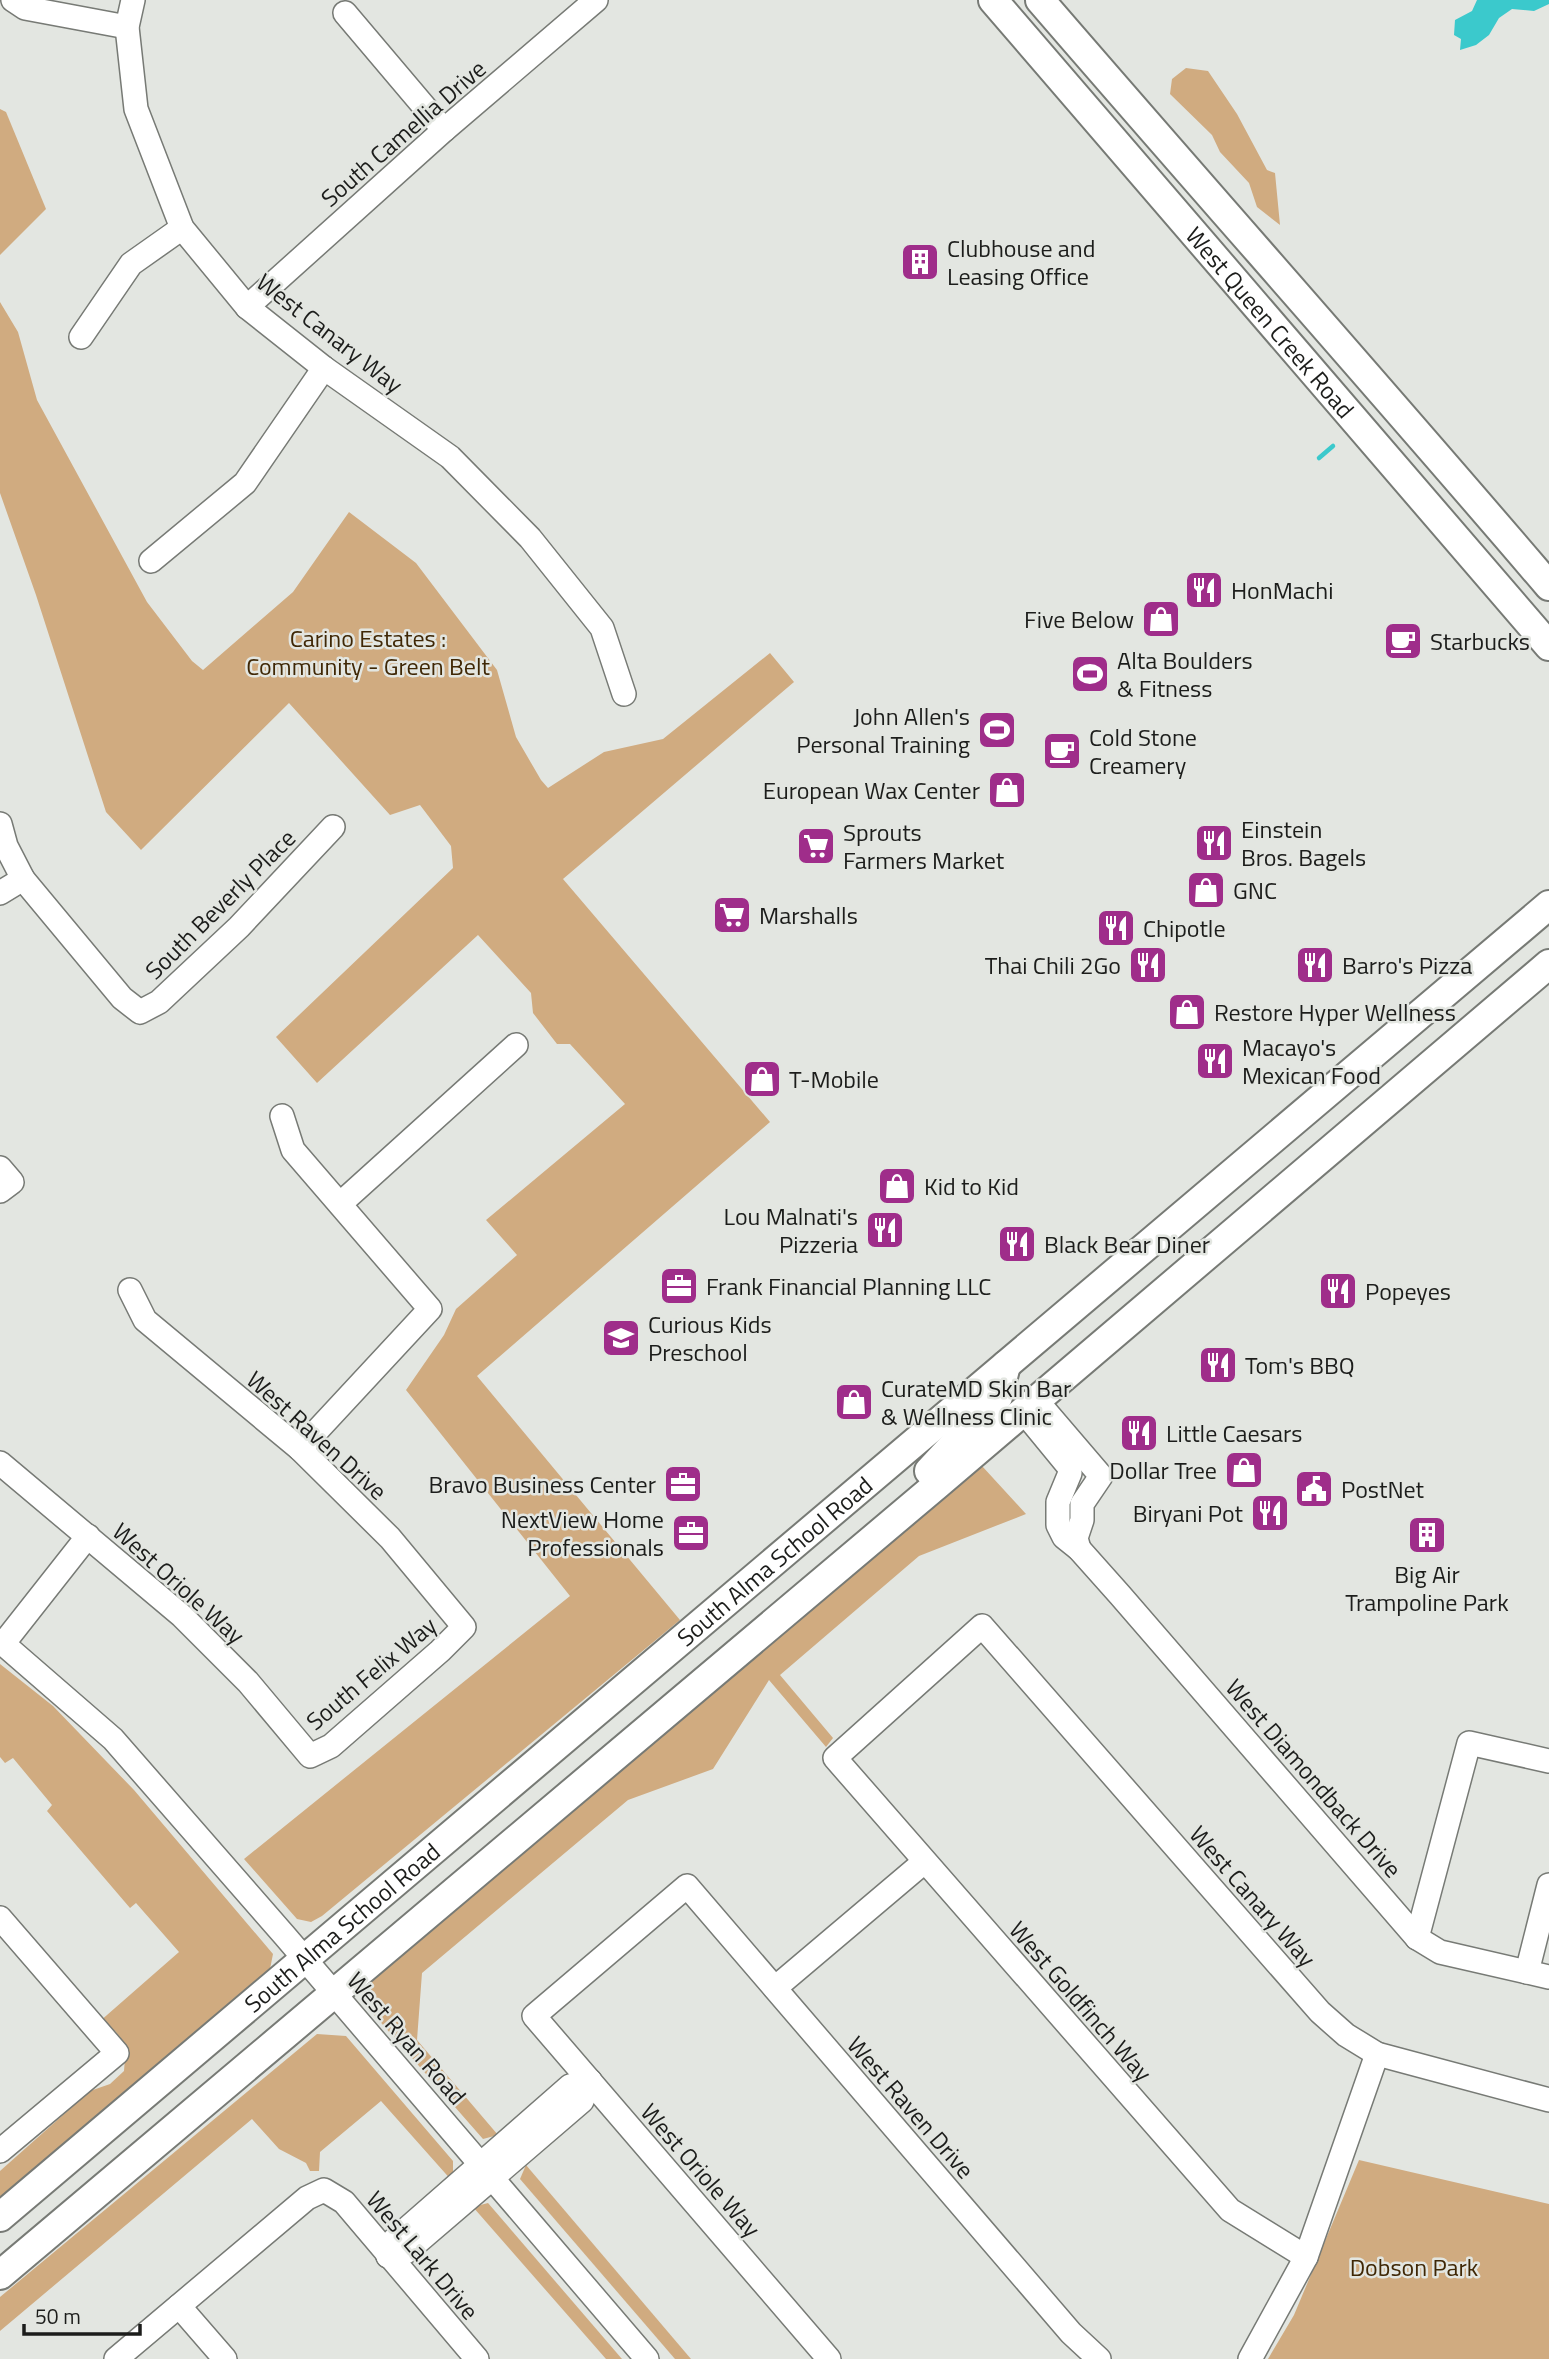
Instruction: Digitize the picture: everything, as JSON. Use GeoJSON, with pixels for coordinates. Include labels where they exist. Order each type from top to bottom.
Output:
{"type":"FeatureCollection","features":[{"type":"Feature","properties":{"kind":"main road","name":"West Queen Creek Road"},"geometry":{"type":"LineString","coordinates":[[993,0],[1549,646]]}},
{"type":"Feature","properties":{"kind":"main road","name":"West Queen Creek Road"},"geometry":{"type":"LineString","coordinates":[[1040,0],[1212,200],[1422,437],[1549,589]]}},
{"type":"Feature","properties":{"kind":"main road"},"geometry":{"type":"LineString","coordinates":[[1419,494],[1477,540],[1526,593],[1534,596],[1549,589]]}},
{"type":"Feature","properties":{"kind":"main road","name":"South Alma School Road"},"geometry":{"type":"LineString","coordinates":[[0,2217],[1549,905]]}},
{"type":"Feature","properties":{"kind":"main road","name":"South Alma School Road"},"geometry":{"type":"LineString","coordinates":[[0,2275],[898,1518],[1549,964]]}},
{"type":"Feature","properties":{"kind":"main road"},"geometry":{"type":"LineString","coordinates":[[898,1518],[931,1469],[998,1397],[1006,1365]]}},
{"type":"Feature","properties":{"kind":"street"},"geometry":{"type":"LineString","coordinates":[[13,0],[25,8],[127,27]]}},
{"type":"Feature","properties":{"kind":"street","name":"West Canary Way"},"geometry":{"type":"LineString","coordinates":[[133,0],[127,27],[136,109],[182,228],[247,307],[324,368],[450,457],[530,538],[603,628],[624,694]]}},
{"type":"Feature","properties":{"kind":"street","name":"South Camellia Drive"},"geometry":{"type":"LineString","coordinates":[[247,307],[444,130],[596,0]]}},
{"type":"Feature","properties":{"kind":"street"},"geometry":{"type":"LineString","coordinates":[[345,13],[444,130]]}},
{"type":"Feature","properties":{"kind":"street"},"geometry":{"type":"LineString","coordinates":[[81,337],[131,264],[182,228]]}},
{"type":"Feature","properties":{"kind":"street"},"geometry":{"type":"LineString","coordinates":[[151,561],[245,483],[324,368]]}},
{"type":"Feature","properties":{"kind":"street"},"geometry":{"type":"LineString","coordinates":[[0,824],[6,846],[23,879],[0,893]]}},
{"type":"Feature","properties":{"kind":"street","name":"South Beverly Place"},"geometry":{"type":"LineString","coordinates":[[23,879],[122,998],[140,1012],[159,1002],[239,927],[333,827]]}},
{"type":"Feature","properties":{"kind":"street"},"geometry":{"type":"LineString","coordinates":[[340,1204],[516,1045]]}},
{"type":"Feature","properties":{"kind":"street"},"geometry":{"type":"LineString","coordinates":[[282,1116],[293,1150],[430,1309],[300,1449]]}},
{"type":"Feature","properties":{"kind":"street","name":"West Raven Drive"},"geometry":{"type":"LineString","coordinates":[[130,1290],[145,1320],[300,1449],[390,1538],[464,1627]]}},
{"type":"Feature","properties":{"kind":"street"},"geometry":{"type":"LineString","coordinates":[[1030,1406],[1101,1476],[1082,1504],[1082,1520],[1076,1538],[1079,1549]]}},
{"type":"Feature","properties":{"kind":"street","name":"West Diamondback Drive"},"geometry":{"type":"LineString","coordinates":[[1030,1406],[1069,1467],[1070,1473],[1058,1502],[1056,1516],[1064,1537],[1079,1549],[1417,1938],[1440,1952],[1538,1975]]}},
{"type":"Feature","properties":{"kind":"street","name":"West Oriole Way"},"geometry":{"type":"LineString","coordinates":[[0,1463],[182,1616],[248,1682],[310,1756]]}},
{"type":"Feature","properties":{"kind":"street"},"geometry":{"type":"LineString","coordinates":[[2,1643],[88,1536]]}},
{"type":"Feature","properties":{"kind":"street","name":"West Canary Way"},"geometry":{"type":"LineString","coordinates":[[982,1626],[1320,2012],[1346,2035],[1377,2054],[1549,2100]]}},
{"type":"Feature","properties":{"kind":"street","name":"West Goldfinch Way"},"geometry":{"type":"LineString","coordinates":[[982,1626],[835,1758],[1230,2210],[1306,2257]]}},
{"type":"Feature","properties":{"kind":"street","name":"South Felix Way"},"geometry":{"type":"LineString","coordinates":[[310,1756],[331,1746],[464,1627]]}},
{"type":"Feature","properties":{"kind":"street","name":"West Ryan Road"},"geometry":{"type":"LineString","coordinates":[[2,1643],[113,1739],[647,2359]]}},
{"type":"Feature","properties":{"kind":"street"},"geometry":{"type":"LineString","coordinates":[[1417,1938],[1469,1743],[1549,1761]]}},
{"type":"Feature","properties":{"kind":"street"},"geometry":{"type":"LineString","coordinates":[[775,1988],[924,1862]]}},
{"type":"Feature","properties":{"kind":"street","name":"West Raven Drive"},"geometry":{"type":"LineString","coordinates":[[534,2016],[687,1885],[1071,2333],[1099,2359]]}},
{"type":"Feature","properties":{"kind":"street"},"geometry":{"type":"LineString","coordinates":[[1538,1975],[1549,1885]]}},
{"type":"Feature","properties":{"kind":"street"},"geometry":{"type":"LineString","coordinates":[[0,1918],[117,2053],[0,2151]]}},
{"type":"Feature","properties":{"kind":"street","name":"West Oriole Way"},"geometry":{"type":"LineString","coordinates":[[534,2016],[829,2359]]}},
{"type":"Feature","properties":{"kind":"street"},"geometry":{"type":"LineString","coordinates":[[1250,2359],[1306,2257],[1377,2054]]}},
{"type":"Feature","properties":{"kind":"street"},"geometry":{"type":"LineString","coordinates":[[388,2256],[394,2240],[486,2171],[570,2086],[590,2081]]}},
{"type":"Feature","properties":{"kind":"street","name":"West Lark Drive"},"geometry":{"type":"LineString","coordinates":[[179,2305],[307,2198],[324,2190],[344,2202],[477,2359]]}},
{"type":"Feature","properties":{"kind":"street"},"geometry":{"type":"LineString","coordinates":[[116,2359],[179,2305],[225,2359]]}},
{"type":"Feature","properties":{"kind":"green space"},"geometry":{"type":"Polygon","coordinates":[[[1186,68],[1208,71],[1237,114],[1267,170],[1275,173],[1280,225],[1257,207],[1249,183],[1220,152],[1212,135],[1170,94],[1172,79],[1186,68]]]}},
{"type":"Feature","properties":{"kind":"green space"},"geometry":{"type":"Polygon","coordinates":[[[0,109],[6,112],[46,209],[0,255],[0,109]]]}},
{"type":"Feature","properties":{"kind":"green space","name":"Carino Estates : Community - Green Belt"},"geometry":{"type":"Polygon","coordinates":[[[0,302],[18,332],[37,400],[147,602],[192,661],[203,670],[293,592],[349,512],[416,563],[497,670],[516,737],[548,788],[604,752],[663,739],[770,653],[794,682],[563,879],[770,1122],[477,1376],[680,1620],[322,1916],[311,1922],[297,1919],[244,1859],[570,1596],[406,1390],[444,1335],[456,1309],[517,1255],[486,1220],[625,1104],[570,1044],[557,1044],[533,1013],[531,993],[478,935],[317,1083],[276,1037],[453,868],[451,846],[420,805],[390,815],[289,703],[141,850],[106,812],[0,493],[0,302]]]}},
{"type":"Feature","properties":{"kind":"green space"},"geometry":{"type":"Polygon","coordinates":[[[982,1466],[1026,1514],[919,1556],[780,1675],[833,1738],[826,1747],[769,1680],[713,1769],[628,1800],[422,1973],[417,2040],[498,2135],[483,2139],[369,2009],[372,1981],[982,1466]]]}},
{"type":"Feature","properties":{"kind":"green space"},"geometry":{"type":"Polygon","coordinates":[[[0,1664],[53,1706],[134,1790],[273,1954],[269,1974],[0,2202],[0,2171],[90,2091],[110,2084],[124,2071],[126,2045],[115,2031],[99,2022],[179,1952],[136,1903],[130,1908],[47,1811],[52,1805],[13,1758],[5,1763],[0,1757],[0,1664]]]}},
{"type":"Feature","properties":{"kind":"green space"},"geometry":{"type":"Polygon","coordinates":[[[317,2034],[346,2036],[453,2161],[453,2182],[381,2101],[320,2152],[319,2171],[310,2171],[306,2163],[279,2149],[252,2119],[0,2331],[0,2297],[317,2034]]]}},
{"type":"Feature","properties":{"kind":"green space","name":"Dobson Park"},"geometry":{"type":"Polygon","coordinates":[[[1359,2160],[1549,2204],[1549,2359],[1268,2359],[1294,2315],[1359,2160]]]}},
{"type":"Feature","properties":{"kind":"green space"},"geometry":{"type":"Polygon","coordinates":[[[526,2165],[691,2359],[675,2359],[520,2179],[526,2165]]]}},
{"type":"Feature","properties":{"kind":"green space"},"geometry":{"type":"Polygon","coordinates":[[[488,2203],[622,2359],[606,2359],[473,2207],[488,2203]]]}},
{"type":"Feature","properties":{"kind":"water"},"geometry":{"type":"Polygon","coordinates":[[[1477,0],[1549,0],[1549,4],[1534,11],[1512,9],[1499,18],[1489,35],[1476,45],[1460,50],[1461,39],[1454,35],[1455,20],[1472,11],[1477,0]]]}},
{"type":"Feature","properties":{"kind":"waterway"},"geometry":{"type":"LineString","coordinates":[[1319,458],[1333,446]]}},
{"type":"Feature","properties":{"kind":"place","name":"Clubhouse and Leasing Office"},"geometry":{"type":"Point","coordinates":[920,262]}},
{"type":"Feature","properties":{"kind":"place","name":"HonMachi"},"geometry":{"type":"Point","coordinates":[1204,590]}},
{"type":"Feature","properties":{"kind":"place","name":"Five Below"},"geometry":{"type":"Point","coordinates":[1161,619]}},
{"type":"Feature","properties":{"kind":"place","name":"Starbucks"},"geometry":{"type":"Point","coordinates":[1403,641]}},
{"type":"Feature","properties":{"kind":"place","name":"Alta Boulders & Fitness"},"geometry":{"type":"Point","coordinates":[1090,674]}},
{"type":"Feature","properties":{"kind":"place","name":"John Allen's Personal Training"},"geometry":{"type":"Point","coordinates":[997,730]}},
{"type":"Feature","properties":{"kind":"place","name":"Cold Stone Creamery"},"geometry":{"type":"Point","coordinates":[1062,751]}},
{"type":"Feature","properties":{"kind":"place","name":"European Wax Center"},"geometry":{"type":"Point","coordinates":[1007,790]}},
{"type":"Feature","properties":{"kind":"place","name":"Einstein Bros. Bagels"},"geometry":{"type":"Point","coordinates":[1214,843]}},
{"type":"Feature","properties":{"kind":"place","name":"Sprouts Farmers Market"},"geometry":{"type":"Point","coordinates":[816,846]}},
{"type":"Feature","properties":{"kind":"place","name":"GNC"},"geometry":{"type":"Point","coordinates":[1206,890]}},
{"type":"Feature","properties":{"kind":"place","name":"Marshalls"},"geometry":{"type":"Point","coordinates":[732,915]}},
{"type":"Feature","properties":{"kind":"place","name":"Chipotle"},"geometry":{"type":"Point","coordinates":[1116,928]}},
{"type":"Feature","properties":{"kind":"place","name":"Thai Chili 2Go"},"geometry":{"type":"Point","coordinates":[1148,965]}},
{"type":"Feature","properties":{"kind":"place","name":"Barro's Pizza"},"geometry":{"type":"Point","coordinates":[1315,965]}},
{"type":"Feature","properties":{"kind":"place","name":"Restore Hyper Wellness"},"geometry":{"type":"Point","coordinates":[1187,1012]}},
{"type":"Feature","properties":{"kind":"place","name":"Macayo's Mexican Food"},"geometry":{"type":"Point","coordinates":[1215,1061]}},
{"type":"Feature","properties":{"kind":"place","name":"T-Mobile"},"geometry":{"type":"Point","coordinates":[762,1079]}},
{"type":"Feature","properties":{"kind":"place","name":"Kid to Kid"},"geometry":{"type":"Point","coordinates":[897,1186]}},
{"type":"Feature","properties":{"kind":"place","name":"Lou Malnati's Pizzeria"},"geometry":{"type":"Point","coordinates":[885,1230]}},
{"type":"Feature","properties":{"kind":"place","name":"Black Bear Diner"},"geometry":{"type":"Point","coordinates":[1017,1244]}},
{"type":"Feature","properties":{"kind":"place","name":"Frank Financial Planning LLC"},"geometry":{"type":"Point","coordinates":[679,1286]}},
{"type":"Feature","properties":{"kind":"place","name":"Popeyes"},"geometry":{"type":"Point","coordinates":[1338,1291]}},
{"type":"Feature","properties":{"kind":"place","name":"Curious Kids Preschool"},"geometry":{"type":"Point","coordinates":[621,1338]}},
{"type":"Feature","properties":{"kind":"place","name":"Tom's BBQ"},"geometry":{"type":"Point","coordinates":[1218,1365]}},
{"type":"Feature","properties":{"kind":"place","name":"CurateMD Skin Bar & Wellness Clinic"},"geometry":{"type":"Point","coordinates":[854,1402]}},
{"type":"Feature","properties":{"kind":"place","name":"Little Caesars"},"geometry":{"type":"Point","coordinates":[1139,1433]}},
{"type":"Feature","properties":{"kind":"place","name":"Dollar Tree"},"geometry":{"type":"Point","coordinates":[1244,1470]}},
{"type":"Feature","properties":{"kind":"place","name":"Bravo Business Center"},"geometry":{"type":"Point","coordinates":[683,1484]}},
{"type":"Feature","properties":{"kind":"place","name":"PostNet"},"geometry":{"type":"Point","coordinates":[1314,1489]}},
{"type":"Feature","properties":{"kind":"place","name":"Biryani Pot"},"geometry":{"type":"Point","coordinates":[1270,1513]}},
{"type":"Feature","properties":{"kind":"place","name":"NextView Home Professionals"},"geometry":{"type":"Point","coordinates":[691,1533]}},
{"type":"Feature","properties":{"kind":"place","name":"Big Air Trampoline Park"},"geometry":{"type":"Point","coordinates":[1427,1535]}}]}
